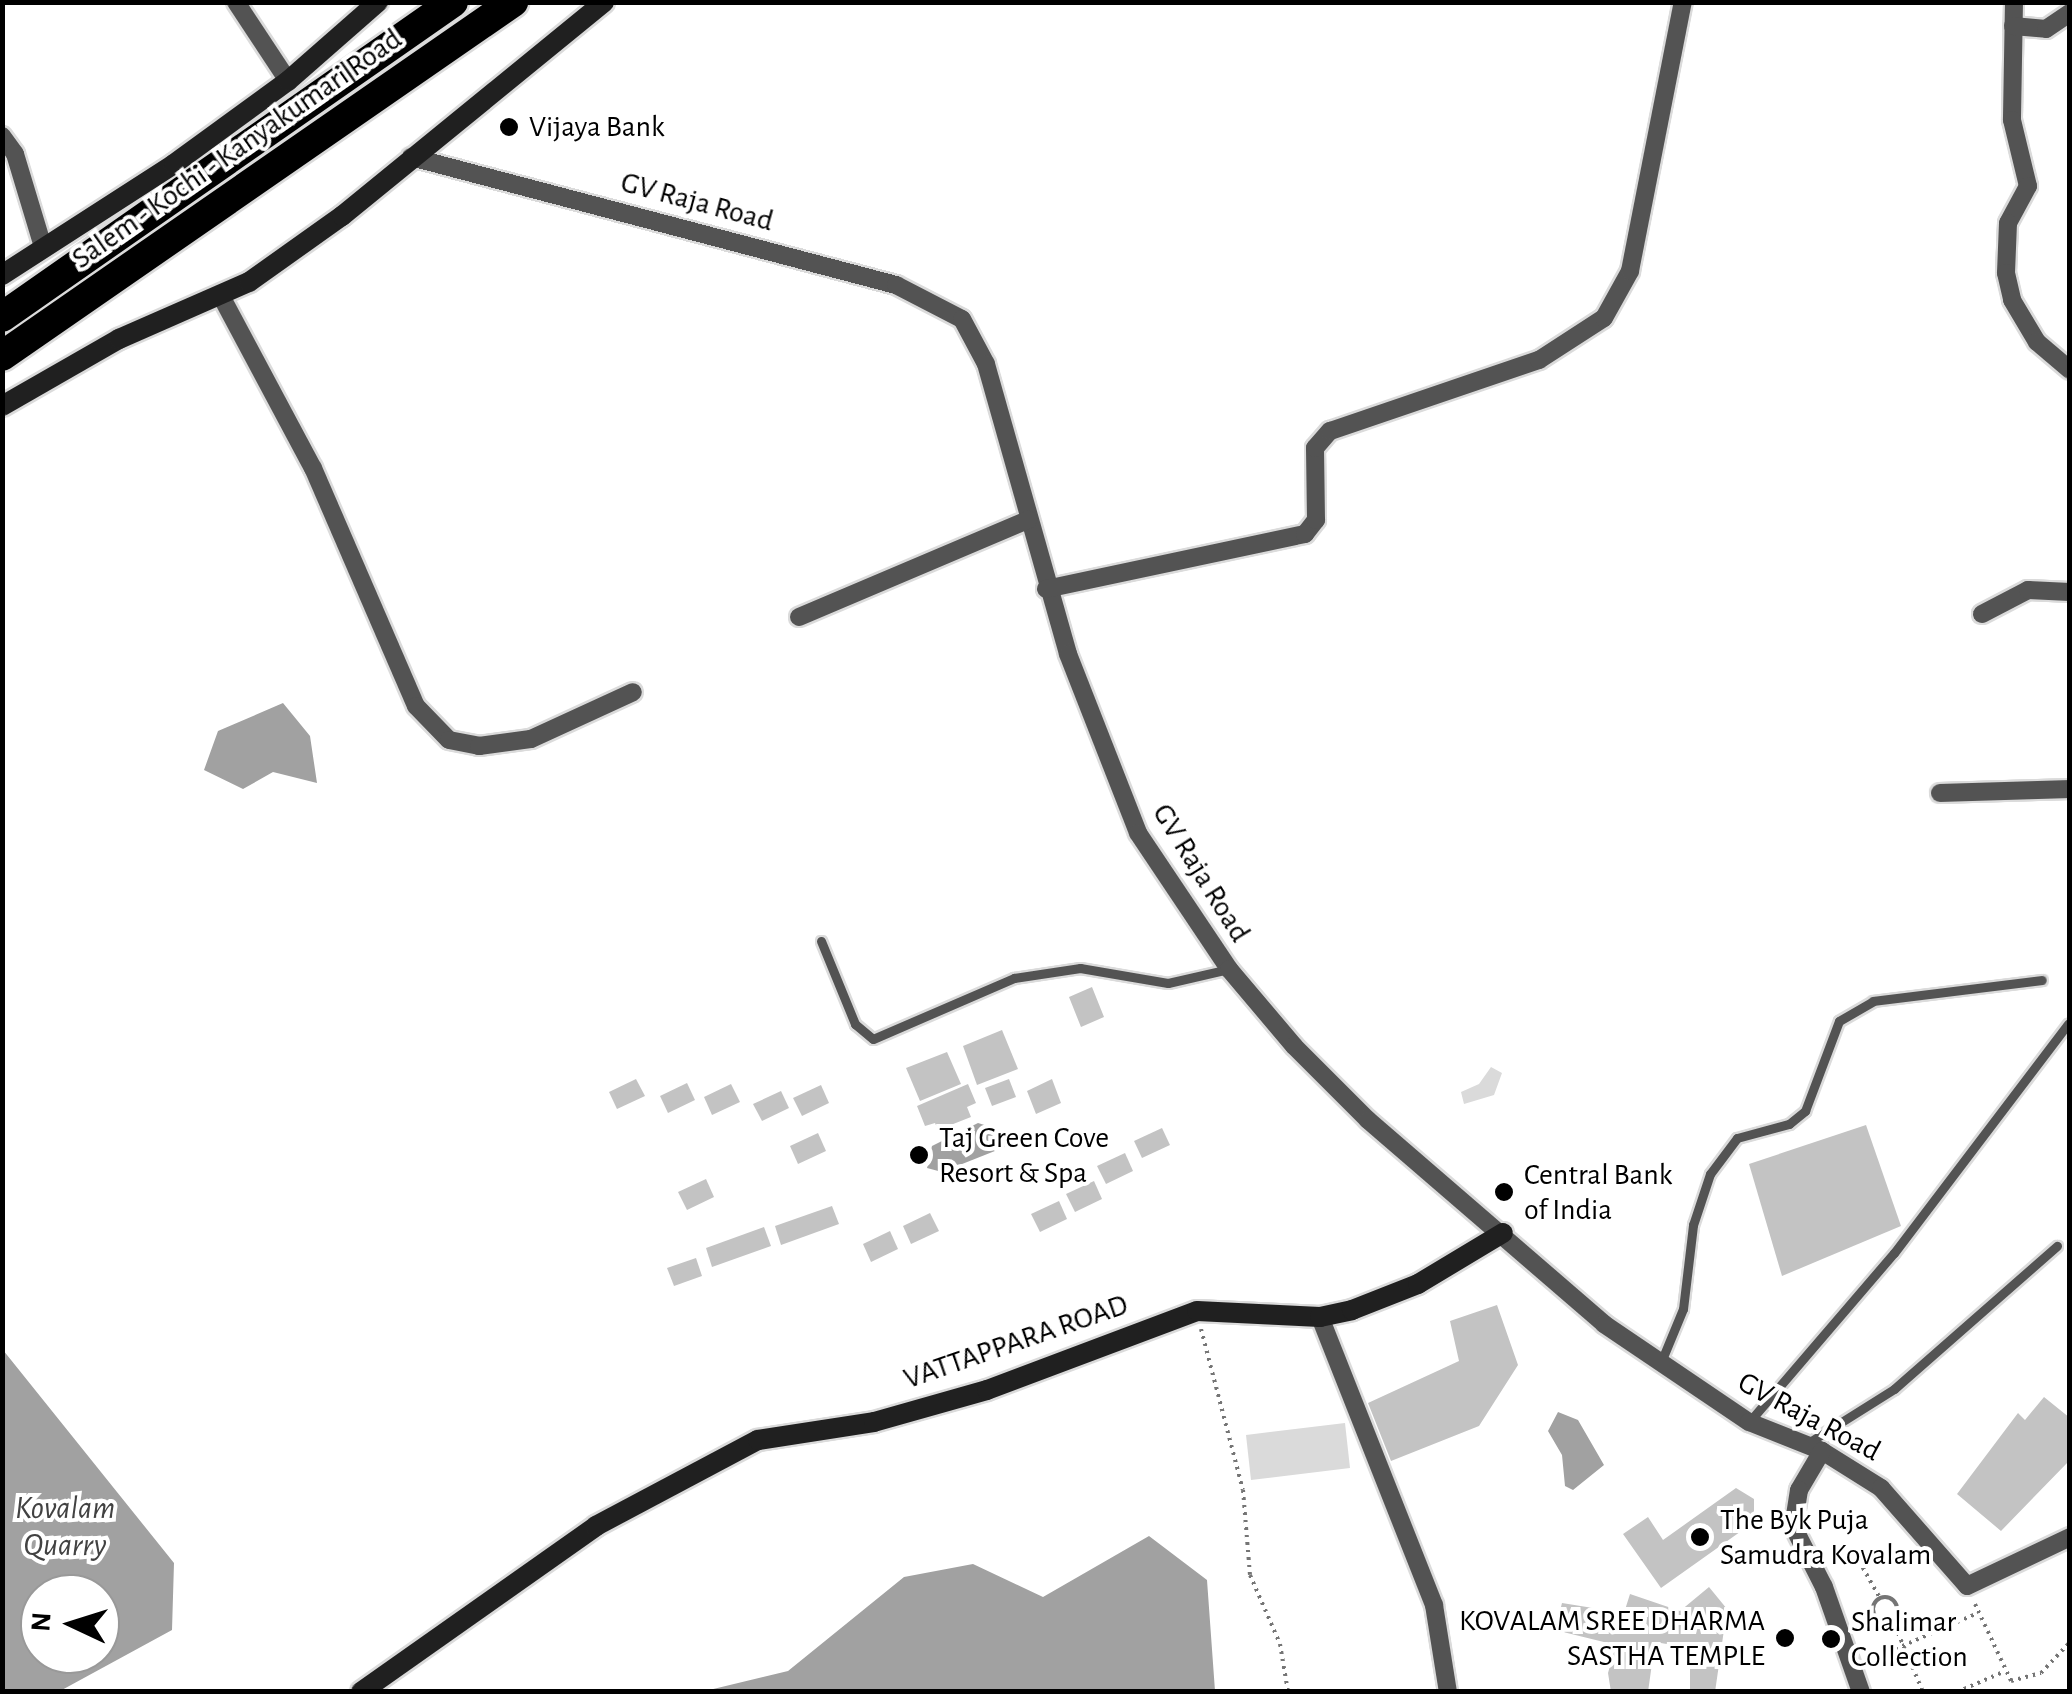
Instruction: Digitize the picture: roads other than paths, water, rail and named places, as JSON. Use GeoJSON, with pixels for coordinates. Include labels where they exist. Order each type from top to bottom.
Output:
{"type":"FeatureCollection","features":[{"type":"Feature","properties":{"kind":"highway","name":"Salem - Kochi - Kanyakumari Road"},"geometry":{"type":"LineString","coordinates":[[2,317],[327,86],[453,2]]}},
{"type":"Feature","properties":{"kind":"highway","name":"Salem - Kochi - Kanyakumari Road"},"geometry":{"type":"LineString","coordinates":[[2,356],[345,113],[514,2]]}},
{"type":"Feature","properties":{"kind":"highway"},"geometry":{"type":"LineString","coordinates":[[327,86],[345,113]]}},
{"type":"Feature","properties":{"kind":"street"},"geometry":{"type":"LineString","coordinates":[[236,2],[288,81]]}},
{"type":"Feature","properties":{"kind":"street"},"geometry":{"type":"LineString","coordinates":[[2,276],[174,164],[288,81],[378,2]]}},
{"type":"Feature","properties":{"kind":"street"},"geometry":{"type":"LineString","coordinates":[[1046,589],[1306,534],[1316,520],[1315,448],[1330,431],[1539,360],[1604,318],[1630,271],[1682,2]]}},
{"type":"Feature","properties":{"kind":"street"},"geometry":{"type":"LineString","coordinates":[[2014,2],[2012,120],[2028,186],[2008,223],[2006,273],[2012,300],[2037,342],[2070,370]]}},
{"type":"Feature","properties":{"kind":"street"},"geometry":{"type":"LineString","coordinates":[[2,406],[105,346],[221,296],[342,216],[594,5]]}},
{"type":"Feature","properties":{"kind":"street"},"geometry":{"type":"LineString","coordinates":[[2013,26],[2046,29],[2070,13]]}},
{"type":"Feature","properties":{"kind":"street"},"geometry":{"type":"LineString","coordinates":[[2,136],[15,154],[43,247]]}},
{"type":"Feature","properties":{"kind":"street","name":"GV Raja Road"},"geometry":{"type":"LineString","coordinates":[[411,158],[858,275],[942,306],[962,319],[986,364],[1046,589],[1138,833],[1229,969],[1368,1120],[1604,1324],[1749,1422],[1814,1448],[1881,1488],[1967,1586],[2070,1537]]}},
{"type":"Feature","properties":{"kind":"street"},"geometry":{"type":"LineString","coordinates":[[221,296],[313,468],[325,510],[416,706],[449,740],[479,746],[531,739],[633,692]]}},
{"type":"Feature","properties":{"kind":"street"},"geometry":{"type":"LineString","coordinates":[[799,617],[1028,520]]}},
{"type":"Feature","properties":{"kind":"street"},"geometry":{"type":"LineString","coordinates":[[1982,614],[2028,590],[2070,592]]}},
{"type":"Feature","properties":{"kind":"street"},"geometry":{"type":"LineString","coordinates":[[1940,792],[2070,789]]}},
{"type":"Feature","properties":{"kind":"street","name":"VATTAPPARA ROAD"},"geometry":{"type":"LineString","coordinates":[[361,1692],[596,1526],[758,1440],[874,1422],[986,1390],[1197,1311],[1320,1317],[1418,1284],[1504,1234]]}},
{"type":"Feature","properties":{"kind":"street"},"geometry":{"type":"LineString","coordinates":[[1320,1317],[1434,1605],[1448,1692]]}},
{"type":"Feature","properties":{"kind":"street"},"geometry":{"type":"LineString","coordinates":[[1814,1448],[1799,1490],[1793,1526],[1865,1684]]}},
{"type":"Feature","properties":{"kind":"lane"},"geometry":{"type":"LineString","coordinates":[[821,941],[855,1024],[872,1039],[1014,978],[1080,968],[1168,983],[1229,969]]}},
{"type":"Feature","properties":{"kind":"lane"},"geometry":{"type":"LineString","coordinates":[[1661,1362],[1683,1310],[1692,1225],[1710,1174],[1737,1138],[1788,1124],[1805,1112],[1840,1021],[1873,1001],[2042,980]]}},
{"type":"Feature","properties":{"kind":"lane"},"geometry":{"type":"LineString","coordinates":[[1749,1422],[1894,1253],[2068,1024]]}},
{"type":"Feature","properties":{"kind":"lane"},"geometry":{"type":"LineString","coordinates":[[1814,1448],[1894,1388],[2057,1246]]}},
{"type":"Feature","properties":{"kind":"water"},"geometry":{"type":"Polygon","coordinates":[[[283,703],[310,736],[317,783],[273,772],[243,789],[204,770],[218,731],[283,703]]]}},
{"type":"Feature","properties":{"kind":"water"},"geometry":{"type":"Polygon","coordinates":[[[978,1123],[1004,1131],[1010,1145],[942,1172],[927,1168],[932,1146],[978,1123]]]}},
{"type":"Feature","properties":{"kind":"water","name":"Kovalam Quarry"},"geometry":{"type":"Polygon","coordinates":[[[3,1350],[174,1563],[172,1630],[120,1658],[120,1574],[20,1574],[20,1674],[91,1674],[60,1691],[3,1691],[3,1350]]]}},
{"type":"Feature","properties":{"kind":"water"},"geometry":{"type":"Polygon","coordinates":[[[1558,1412],[1578,1420],[1604,1465],[1573,1490],[1565,1486],[1562,1455],[1548,1431],[1558,1412]]]}},
{"type":"Feature","properties":{"kind":"water"},"geometry":{"type":"Polygon","coordinates":[[[1149,1536],[1207,1580],[1215,1691],[705,1691],[788,1671],[904,1577],[973,1564],[1043,1597],[1149,1536]]]}},
{"type":"Feature","properties":{"kind":"place","name":"Vijaya Bank"},"geometry":{"type":"Point","coordinates":[509,127]}},
{"type":"Feature","properties":{"kind":"place","name":"Taj Green Cove Resort & Spa"},"geometry":{"type":"Point","coordinates":[919,1155]}},
{"type":"Feature","properties":{"kind":"place","name":"Central Bank of India"},"geometry":{"type":"Point","coordinates":[1504,1192]}},
{"type":"Feature","properties":{"kind":"place","name":"The Byk Puja Samudra Kovalam"},"geometry":{"type":"Point","coordinates":[1700,1537]}},
{"type":"Feature","properties":{"kind":"place","name":"KOVALAM SREE DHARMA SASTHA TEMPLE"},"geometry":{"type":"Point","coordinates":[1785,1638]}},
{"type":"Feature","properties":{"kind":"place","name":"Shalimar Collection"},"geometry":{"type":"Point","coordinates":[1831,1639]}}]}
